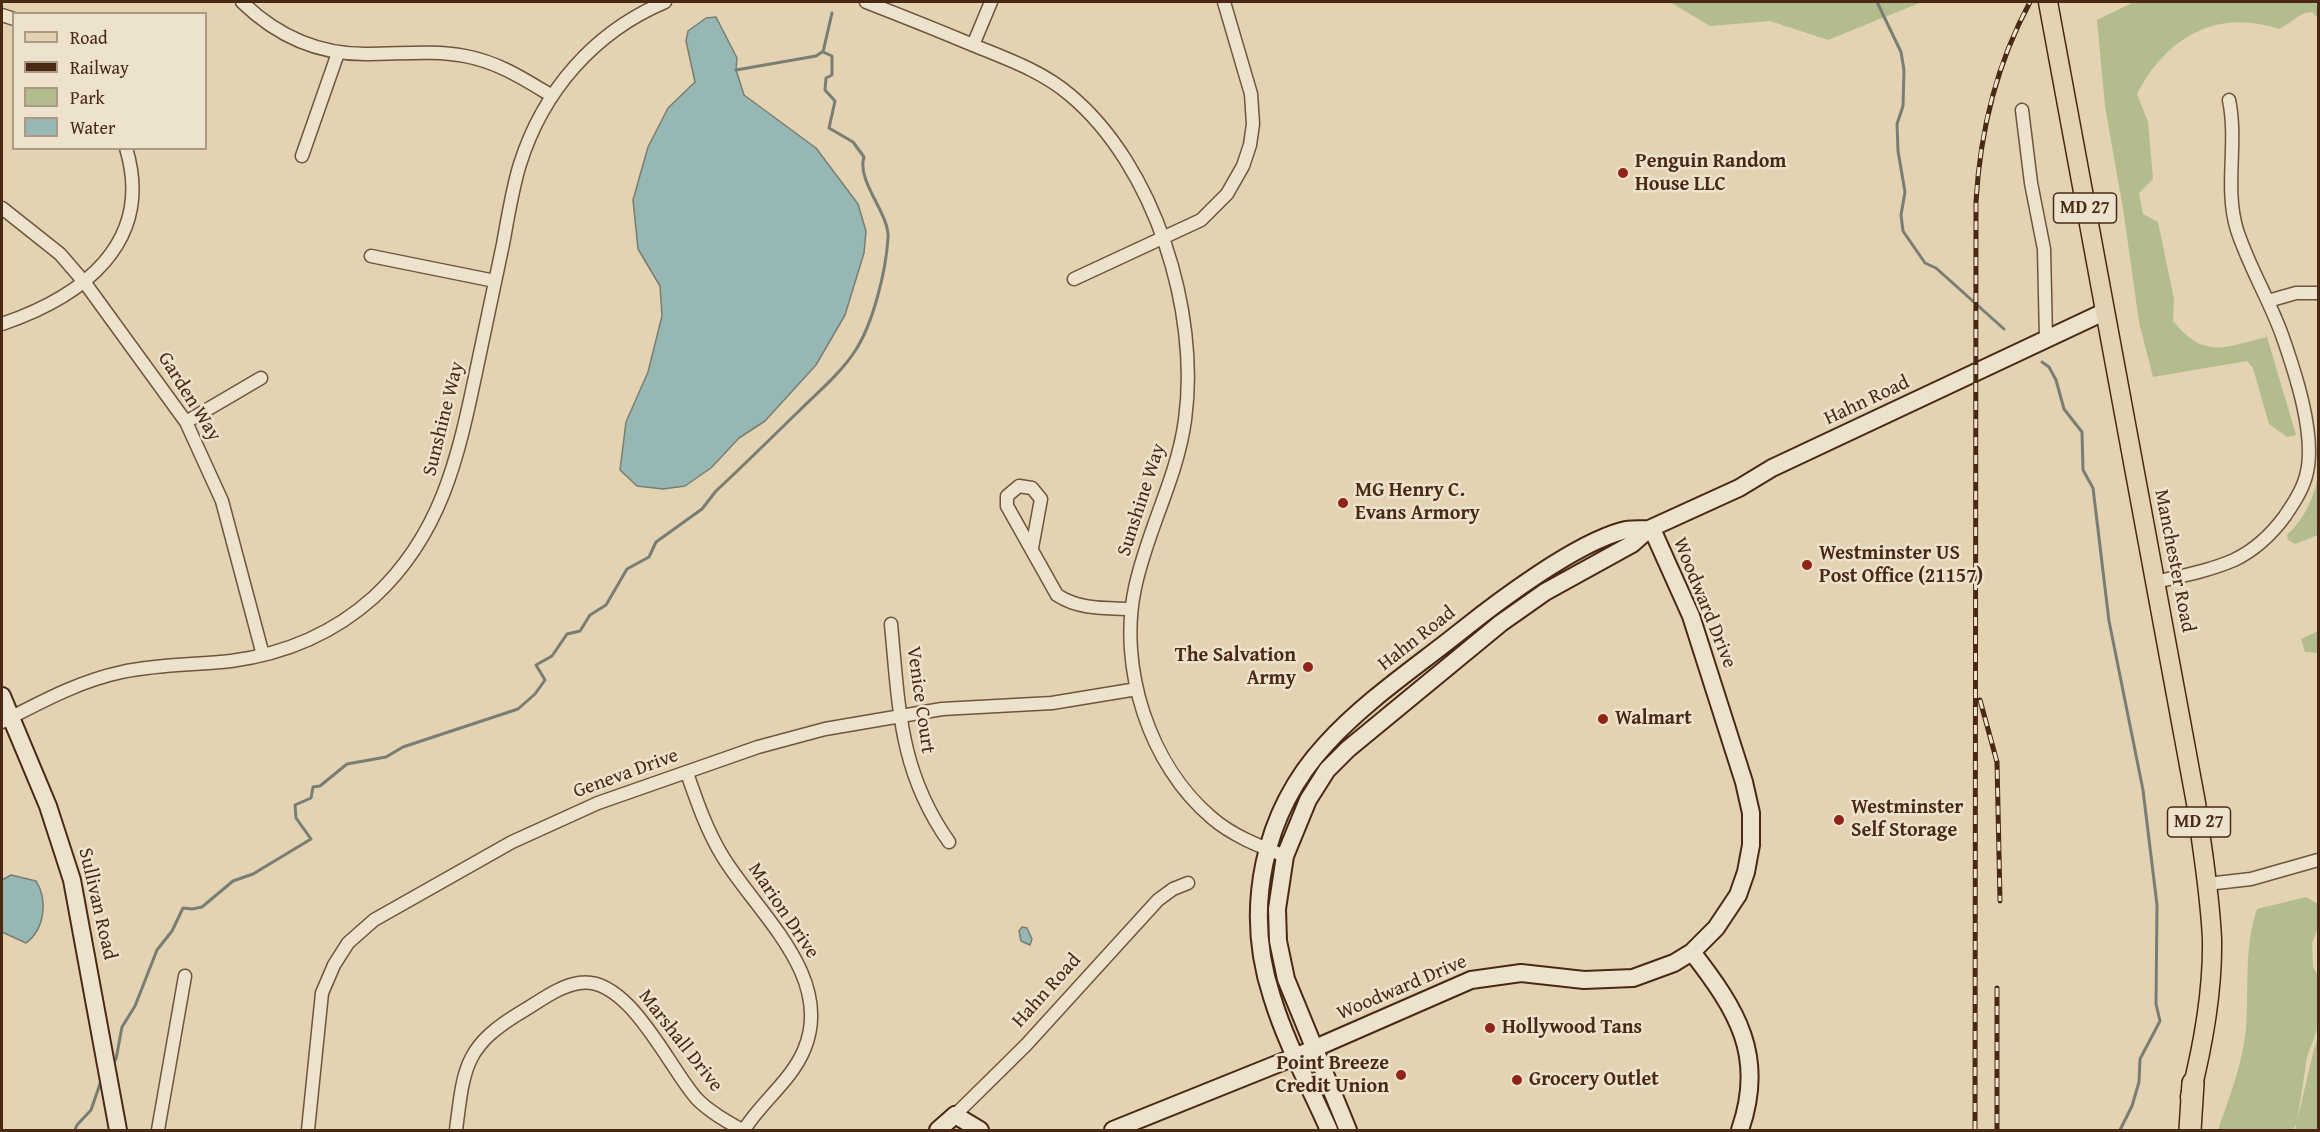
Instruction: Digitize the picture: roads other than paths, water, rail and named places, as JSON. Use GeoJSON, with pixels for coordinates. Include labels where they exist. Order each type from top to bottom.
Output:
{"type":"FeatureCollection","features":[{"type":"Feature","properties":{"kind":"highway"},"geometry":{"type":"LineString","coordinates":[[2190,1131],[2193,1083]]}},
{"type":"Feature","properties":{"kind":"main road","name":"Manchester Road"},"geometry":{"type":"LineString","coordinates":[[2048,2],[2196,803],[2207,884],[2212,940],[2210,984],[2193,1083],[2180,1131]]}},
{"type":"Feature","properties":{"kind":"main road","name":"Hahn Road"},"geometry":{"type":"LineString","coordinates":[[1348,1131],[1286,979],[1278,941],[1277,909],[1285,856],[1308,800],[1327,770],[1348,749],[1478,640],[1545,592],[1632,544],[1650,529],[1739,488],[1772,468],[2104,312]]}},
{"type":"Feature","properties":{"kind":"main road","name":"Hahn Road"},"geometry":{"type":"LineString","coordinates":[[1329,1131],[1272,998],[1259,937],[1258,900],[1267,849],[1285,804],[1304,771],[1327,743],[1357,714],[1513,592],[1598,541],[1623,530],[1650,529]]}},
{"type":"Feature","properties":{"kind":"main road","name":"Woodward Drive"},"geometry":{"type":"LineString","coordinates":[[1113,1131],[1297,1056],[1445,990],[1483,976],[1521,972],[1584,980],[1617,980],[1647,974],[1692,951],[1716,928],[1738,895],[1746,872],[1751,845],[1751,813],[1744,782],[1691,616],[1650,529]]}},
{"type":"Feature","properties":{"kind":"main road","name":"Sullivan Road"},"geometry":{"type":"LineString","coordinates":[[2,696],[6,720],[48,806],[72,880],[118,1131]]}},
{"type":"Feature","properties":{"kind":"main road"},"geometry":{"type":"LineString","coordinates":[[1692,951],[1725,994],[1739,1021],[1748,1049],[1750,1093],[1740,1131]]}},
{"type":"Feature","properties":{"kind":"main road","name":"Hahn Road"},"geometry":{"type":"LineString","coordinates":[[938,1131],[955,1115]]}},
{"type":"Feature","properties":{"kind":"main road"},"geometry":{"type":"LineString","coordinates":[[955,1115],[980,1131]]}},
{"type":"Feature","properties":{"kind":"street"},"geometry":{"type":"LineString","coordinates":[[242,2],[256,16],[289,37],[338,53],[439,53],[462,56],[498,65],[552,96]]}},
{"type":"Feature","properties":{"kind":"street","name":"Sunshine Way"},"geometry":{"type":"LineString","coordinates":[[6,720],[56,695],[109,675],[170,665],[263,655],[331,629],[388,582],[419,543],[443,499],[454,470],[519,167],[538,119],[566,75],[595,45],[634,17],[665,2]]}},
{"type":"Feature","properties":{"kind":"street","name":"Sunshine Way"},"geometry":{"type":"LineString","coordinates":[[866,2],[1036,72],[1085,108],[1122,156],[1162,237],[1174,273],[1185,322],[1187,402],[1175,470],[1140,567],[1131,609],[1130,641],[1137,689],[1159,749],[1190,796],[1224,828],[1285,856]]}},
{"type":"Feature","properties":{"kind":"street"},"geometry":{"type":"LineString","coordinates":[[973,45],[992,2]]}},
{"type":"Feature","properties":{"kind":"street"},"geometry":{"type":"LineString","coordinates":[[1074,279],[1162,237],[1184,230],[1214,210],[1237,176],[1250,145],[1253,124],[1251,94],[1239,45],[1224,2]]}},
{"type":"Feature","properties":{"kind":"street"},"geometry":{"type":"LineString","coordinates":[[302,156],[338,53]]}},
{"type":"Feature","properties":{"kind":"street"},"geometry":{"type":"LineString","coordinates":[[2155,582],[2214,567],[2257,546],[2277,526],[2300,492],[2308,464],[2304,412],[2282,335],[2244,250],[2234,217],[2231,177],[2234,131],[2229,100]]}},
{"type":"Feature","properties":{"kind":"street"},"geometry":{"type":"LineString","coordinates":[[2022,110],[2031,183],[2044,249],[2046,339]]}},
{"type":"Feature","properties":{"kind":"street"},"geometry":{"type":"LineString","coordinates":[[2,324],[57,301],[85,283],[108,258],[128,218],[133,183],[126,150]]}},
{"type":"Feature","properties":{"kind":"street","name":"Garden Way"},"geometry":{"type":"LineString","coordinates":[[2,208],[42,237],[85,283],[186,422],[222,501],[263,655]]}},
{"type":"Feature","properties":{"kind":"street"},"geometry":{"type":"LineString","coordinates":[[371,256],[495,281]]}},
{"type":"Feature","properties":{"kind":"street"},"geometry":{"type":"LineString","coordinates":[[2268,301],[2296,293],[2319,293]]}},
{"type":"Feature","properties":{"kind":"street"},"geometry":{"type":"LineString","coordinates":[[186,422],[261,378]]}},
{"type":"Feature","properties":{"kind":"street"},"geometry":{"type":"LineString","coordinates":[[1032,548],[1041,499],[1032,488],[1019,486],[1007,496],[1007,506],[1058,595],[1069,603],[1090,608],[1131,609]]}},
{"type":"Feature","properties":{"kind":"street","name":"Venice Court"},"geometry":{"type":"LineString","coordinates":[[891,624],[900,714],[910,766],[918,788],[949,842]]}},
{"type":"Feature","properties":{"kind":"street","name":"Geneva Drive"},"geometry":{"type":"LineString","coordinates":[[308,1131],[322,993],[334,965],[353,936],[403,903],[545,825],[687,773],[803,735],[900,714],[942,708],[1078,700],[1137,689]]}},
{"type":"Feature","properties":{"kind":"street","name":"Marion Drive"},"geometry":{"type":"LineString","coordinates":[[687,773],[713,840],[800,968],[811,993],[811,1024],[804,1050],[789,1076],[766,1098],[743,1131]]}},
{"type":"Feature","properties":{"kind":"street"},"geometry":{"type":"LineString","coordinates":[[2207,884],[2251,879],[2319,860]]}},
{"type":"Feature","properties":{"kind":"street","name":"Hahn Road"},"geometry":{"type":"LineString","coordinates":[[955,1115],[1026,1045],[1158,900],[1188,883]]}},
{"type":"Feature","properties":{"kind":"street"},"geometry":{"type":"LineString","coordinates":[[158,1131],[185,976]]}},
{"type":"Feature","properties":{"kind":"street","name":"Marshall Drive"},"geometry":{"type":"LineString","coordinates":[[456,1131],[462,1084],[476,1046],[511,1018],[580,982],[605,986],[625,1000],[698,1099],[722,1119],[743,1131]]}},
{"type":"Feature","properties":{"kind":"water"},"geometry":{"type":"Polygon","coordinates":[[[716,17],[737,58],[736,70],[744,95],[816,148],[858,204],[866,231],[864,253],[845,315],[816,365],[765,421],[739,438],[711,468],[685,486],[663,489],[637,486],[620,470],[626,422],[648,372],[662,316],[660,286],[638,249],[633,200],[648,147],[668,108],[695,82],[686,41],[688,31],[706,18],[716,17]]]}},
{"type":"Feature","properties":{"kind":"water"},"geometry":{"type":"Polygon","coordinates":[[[11,875],[36,881],[42,897],[41,922],[26,943],[2,932],[2,880],[11,875]]]}},
{"type":"Feature","properties":{"kind":"water"},"geometry":{"type":"Polygon","coordinates":[[[1022,927],[1027,928],[1032,939],[1030,945],[1021,941],[1019,931],[1022,927]]]}},
{"type":"Feature","properties":{"kind":"waterway"},"geometry":{"type":"LineString","coordinates":[[1877,2],[1901,52],[1904,70],[1903,106],[1897,124],[1898,151],[1905,192],[1901,215],[1903,231],[1925,263],[1936,268],[2004,329]]}},
{"type":"Feature","properties":{"kind":"waterway"},"geometry":{"type":"LineString","coordinates":[[112,1065],[116,1059],[122,1027],[135,1006],[157,950],[172,931],[183,908],[202,907],[233,881],[253,874],[311,839],[296,818],[295,805],[311,798],[313,787],[320,786],[347,764],[386,757],[403,747],[518,709],[535,694],[545,680],[536,665],[552,656],[567,634],[580,631],[590,615],[606,605],[627,569],[649,557],[656,542],[702,509],[716,491],[836,375],[855,351],[862,340],[878,297],[888,238],[884,219],[865,176],[864,157],[853,142],[829,128],[835,101],[825,90],[826,78],[832,75],[832,56],[823,52],[832,13]]}},
{"type":"Feature","properties":{"kind":"waterway"},"geometry":{"type":"LineString","coordinates":[[736,70],[816,56],[822,52]]}},
{"type":"Feature","properties":{"kind":"waterway"},"geometry":{"type":"LineString","coordinates":[[2042,362],[2049,367],[2056,380],[2064,409],[2082,432],[2083,470],[2093,488],[2109,621],[2143,790],[2157,905],[2156,1004],[2160,1021],[2140,1059],[2139,1082],[2132,1106],[2120,1130]]}},
{"type":"Feature","properties":{"kind":"waterway"},"geometry":{"type":"LineString","coordinates":[[75,1130],[91,1110],[101,1081]]}},
{"type":"Feature","properties":{"kind":"railway"},"geometry":{"type":"LineString","coordinates":[[1975,1130],[1976,202],[1981,150],[1992,99],[2008,50],[2030,2]]}},
{"type":"Feature","properties":{"kind":"railway"},"geometry":{"type":"LineString","coordinates":[[1980,700],[1997,762],[2000,901]]}},
{"type":"Feature","properties":{"kind":"railway"},"geometry":{"type":"LineString","coordinates":[[1997,988],[1997,1130]]}},
{"type":"Feature","properties":{"kind":"place","name":"Penguin Random House LLC"},"geometry":{"type":"Point","coordinates":[1623,173]}},
{"type":"Feature","properties":{"kind":"place","name":"MG Henry C. Evans Armory"},"geometry":{"type":"Point","coordinates":[1343,503]}},
{"type":"Feature","properties":{"kind":"place","name":"Westminster US Post Office (21157)"},"geometry":{"type":"Point","coordinates":[1807,565]}},
{"type":"Feature","properties":{"kind":"place","name":"The Salvation Army"},"geometry":{"type":"Point","coordinates":[1308,667]}},
{"type":"Feature","properties":{"kind":"place","name":"Walmart"},"geometry":{"type":"Point","coordinates":[1603,719]}},
{"type":"Feature","properties":{"kind":"place","name":"Westminster Self Storage"},"geometry":{"type":"Point","coordinates":[1839,820]}},
{"type":"Feature","properties":{"kind":"place","name":"Hollywood Tans"},"geometry":{"type":"Point","coordinates":[1490,1028]}},
{"type":"Feature","properties":{"kind":"place","name":"Point Breeze Credit Union"},"geometry":{"type":"Point","coordinates":[1401,1075]}},
{"type":"Feature","properties":{"kind":"place","name":"Grocery Outlet"},"geometry":{"type":"Point","coordinates":[1517,1080]}}]}
